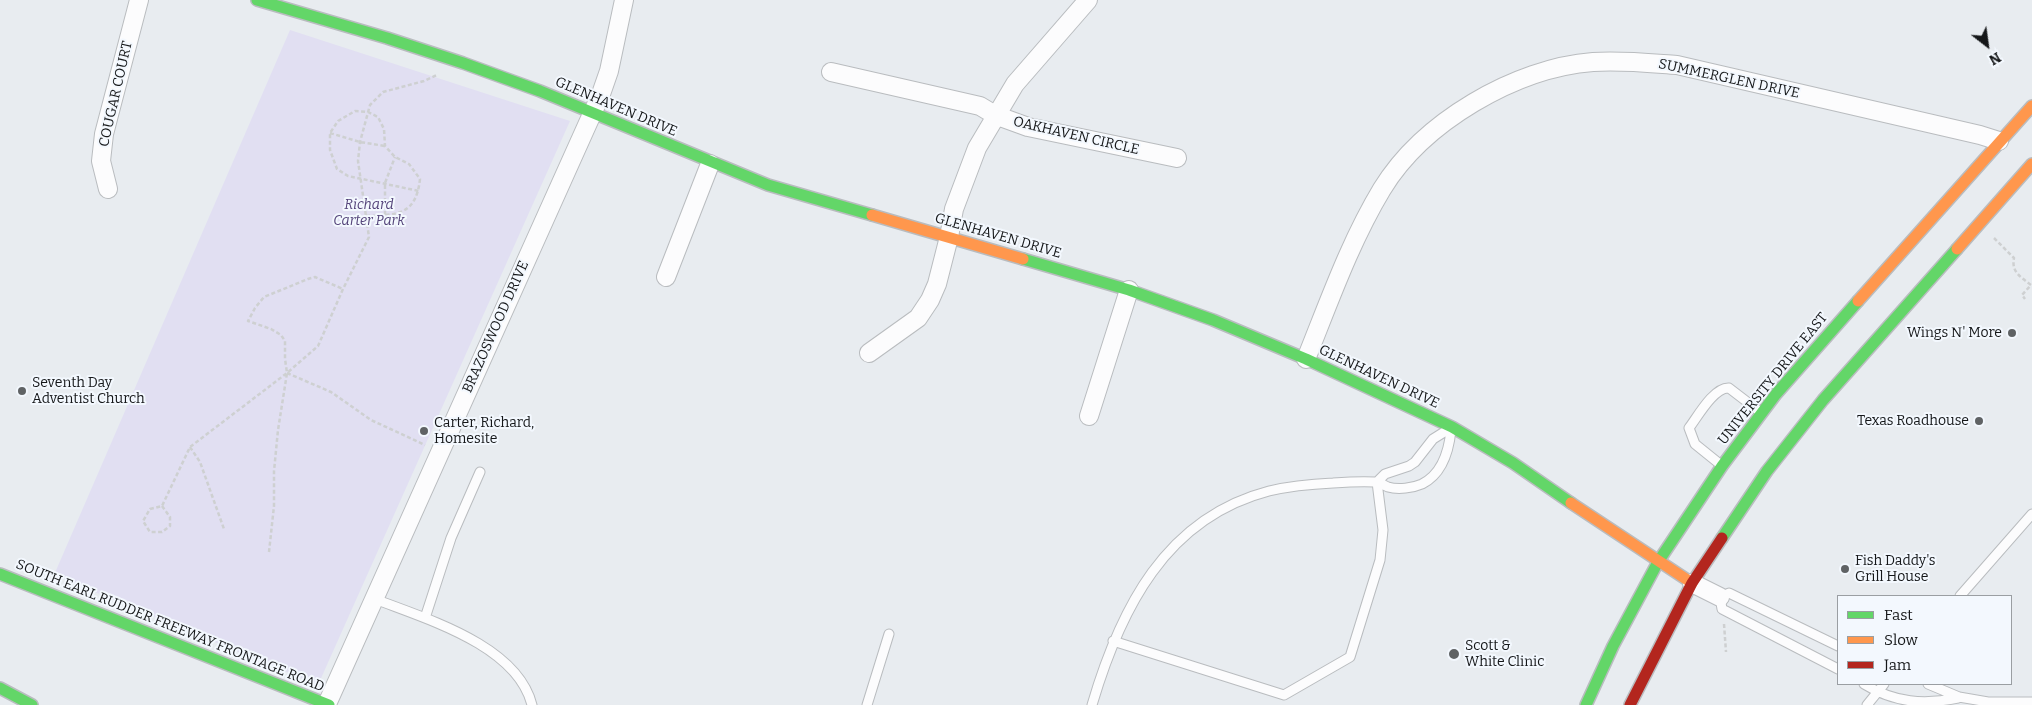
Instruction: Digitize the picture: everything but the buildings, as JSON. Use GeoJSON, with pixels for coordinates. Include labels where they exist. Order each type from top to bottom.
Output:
{"type":"FeatureCollection","features":[{"type":"Feature","properties":{"kind":"main road","name":"GLENHAVEN DRIVE"},"geometry":{"type":"LineString","coordinates":[[257,0],[463,62],[593,111],[710,164],[768,185],[1129,290],[1214,320],[1306,359],[1452,427],[1513,463],[1692,583]]}},
{"type":"Feature","properties":{"kind":"main road","name":"UNIVERSITY DRIVE EAST"},"geometry":{"type":"LineString","coordinates":[[1586,705],[1613,646],[1658,562],[1722,466],[1761,413],[1884,270],[2032,106]]}},
{"type":"Feature","properties":{"kind":"main road"},"geometry":{"type":"LineString","coordinates":[[1630,705],[1692,583],[1766,472],[1824,400],[2032,164]]}},
{"type":"Feature","properties":{"kind":"main road","name":"SOUTH EARL RUDDER FREEWAY FRONTAGE ROAD"},"geometry":{"type":"LineString","coordinates":[[0,574],[328,705]]}},
{"type":"Feature","properties":{"kind":"main road"},"geometry":{"type":"LineString","coordinates":[[0,688],[32,705]]}},
{"type":"Feature","properties":{"kind":"street","name":"COUGAR COURT"},"geometry":{"type":"LineString","coordinates":[[108,188],[101,161],[104,134],[139,0]]}},
{"type":"Feature","properties":{"kind":"street","name":"BRAZOSWOOD DRIVE"},"geometry":{"type":"LineString","coordinates":[[328,705],[593,111],[609,71],[624,0]]}},
{"type":"Feature","properties":{"kind":"street"},"geometry":{"type":"LineString","coordinates":[[869,353],[918,318],[930,300],[937,284],[961,186],[977,148],[1015,84],[1088,0]]}},
{"type":"Feature","properties":{"kind":"street","name":"SUMMERGLEN DRIVE"},"geometry":{"type":"LineString","coordinates":[[1306,359],[1360,228],[1383,187],[1416,146],[1446,120],[1474,102],[1511,84],[1558,68],[1592,62],[1677,65],[1999,141]]}},
{"type":"Feature","properties":{"kind":"street","name":"OAKHAVEN CIRCLE"},"geometry":{"type":"LineString","coordinates":[[831,72],[980,106],[995,115],[1028,126],[1177,158]]}},
{"type":"Feature","properties":{"kind":"street"},"geometry":{"type":"LineString","coordinates":[[666,277],[710,164]]}},
{"type":"Feature","properties":{"kind":"street"},"geometry":{"type":"LineString","coordinates":[[1089,416],[1129,290]]}},
{"type":"Feature","properties":{"kind":"street"},"geometry":{"type":"LineString","coordinates":[[1692,583],[1720,597]]}},
{"type":"Feature","properties":{"kind":"lane"},"geometry":{"type":"LineString","coordinates":[[1722,466],[1695,444],[1689,428],[1711,398],[1718,390],[1729,388],[1761,413]]}},
{"type":"Feature","properties":{"kind":"lane"},"geometry":{"type":"LineString","coordinates":[[1377,482],[1385,474],[1416,462],[1433,439],[1452,427]]}},
{"type":"Feature","properties":{"kind":"lane"},"geometry":{"type":"LineString","coordinates":[[1092,705],[1113,642],[1143,584],[1158,563],[1178,542],[1202,522],[1245,500],[1268,491],[1301,485],[1377,482],[1396,489],[1421,484],[1429,480],[1436,472],[1449,450],[1452,427]]}},
{"type":"Feature","properties":{"kind":"lane"},"geometry":{"type":"LineString","coordinates":[[425,618],[451,538],[480,472]]}},
{"type":"Feature","properties":{"kind":"lane"},"geometry":{"type":"LineString","coordinates":[[1113,642],[1284,694],[1350,657],[1380,560],[1383,530],[1377,482]]}},
{"type":"Feature","properties":{"kind":"lane"},"geometry":{"type":"LineString","coordinates":[[1961,595],[2032,514]]}},
{"type":"Feature","properties":{"kind":"lane"},"geometry":{"type":"LineString","coordinates":[[1837,646],[1729,593],[1720,597],[1722,609],[1837,668]]}},
{"type":"Feature","properties":{"kind":"lane"},"geometry":{"type":"LineString","coordinates":[[375,599],[425,618],[489,650],[508,666],[522,682],[529,694],[532,705]]}},
{"type":"Feature","properties":{"kind":"lane"},"geometry":{"type":"LineString","coordinates":[[867,705],[889,634]]}},
{"type":"Feature","properties":{"kind":"lane"},"geometry":{"type":"LineString","coordinates":[[1866,685],[1891,698],[1934,703],[1959,698]]}},
{"type":"Feature","properties":{"kind":"lane"},"geometry":{"type":"LineString","coordinates":[[1867,705],[1883,685]]}},
{"type":"Feature","properties":{"kind":"lane"},"geometry":{"type":"LineString","coordinates":[[1930,685],[1959,698],[1988,704],[2032,702]]}},
{"type":"Feature","properties":{"kind":"lane"},"geometry":{"type":"LineString","coordinates":[[1945,685],[1959,698]]}},
{"type":"Feature","properties":{"kind":"path"},"geometry":{"type":"LineString","coordinates":[[162,506],[190,447],[287,373],[318,346],[343,289],[370,237],[358,161],[360,142],[370,105],[383,92],[424,81],[440,74]]}},
{"type":"Feature","properties":{"kind":"path"},"geometry":{"type":"LineString","coordinates":[[385,146],[384,128],[378,117],[368,112],[355,111],[338,121],[330,133],[330,150],[338,169],[348,176],[419,192]]}},
{"type":"Feature","properties":{"kind":"path"},"geometry":{"type":"LineString","coordinates":[[330,133],[360,142],[385,146],[395,157],[409,164],[420,179],[416,200],[402,212],[366,216]]}},
{"type":"Feature","properties":{"kind":"path"},"geometry":{"type":"LineString","coordinates":[[385,215],[385,184],[395,157]]}},
{"type":"Feature","properties":{"kind":"path"},"geometry":{"type":"LineString","coordinates":[[1992,237],[2014,258],[2013,267],[2016,273],[2031,285],[2022,295],[2025,299]]}},
{"type":"Feature","properties":{"kind":"path"},"geometry":{"type":"LineString","coordinates":[[269,552],[274,506],[274,471],[278,430],[287,373],[285,341],[281,335],[271,329],[248,321],[260,301],[270,294],[315,277],[343,289]]}},
{"type":"Feature","properties":{"kind":"path"},"geometry":{"type":"LineString","coordinates":[[287,373],[331,392],[371,420],[420,442],[440,454]]}},
{"type":"Feature","properties":{"kind":"path"},"geometry":{"type":"LineString","coordinates":[[190,447],[200,462],[224,529]]}},
{"type":"Feature","properties":{"kind":"path"},"geometry":{"type":"LineString","coordinates":[[162,506],[170,517],[170,526],[162,532],[150,532],[143,521],[150,509],[162,506]]}},
{"type":"Feature","properties":{"kind":"path"},"geometry":{"type":"LineString","coordinates":[[1725,620],[1726,652]]}},
{"type":"Feature","properties":{"kind":"green space","name":"Richard Carter Park"},"geometry":{"type":"Polygon","coordinates":[[[290,30],[570,121],[318,685],[54,575],[290,30]]]}},
{"type":"Feature","properties":{"kind":"traffic: fast"},"geometry":{"type":"LineString","coordinates":[[257,0],[387,38],[463,63],[540,91],[768,185],[872,215]]}},
{"type":"Feature","properties":{"kind":"traffic: fast"},"geometry":{"type":"LineString","coordinates":[[1722,538],[1767,471],[1823,400],[1957,249]]}},
{"type":"Feature","properties":{"kind":"traffic: fast"},"geometry":{"type":"LineString","coordinates":[[1023,259],[1129,290],[1213,320],[1306,359],[1452,427],[1513,463],[1571,503]]}},
{"type":"Feature","properties":{"kind":"traffic: fast"},"geometry":{"type":"LineString","coordinates":[[1586,705],[1613,646],[1658,562],[1722,466],[1776,394],[1858,301]]}},
{"type":"Feature","properties":{"kind":"traffic: fast"},"geometry":{"type":"LineString","coordinates":[[0,574],[329,705]]}},
{"type":"Feature","properties":{"kind":"traffic: fast"},"geometry":{"type":"LineString","coordinates":[[0,688],[32,705]]}},
{"type":"Feature","properties":{"kind":"traffic: slow"},"geometry":{"type":"LineString","coordinates":[[1858,301],[2032,106]]}},
{"type":"Feature","properties":{"kind":"traffic: slow"},"geometry":{"type":"LineString","coordinates":[[1957,249],[2032,164]]}},
{"type":"Feature","properties":{"kind":"traffic: slow"},"geometry":{"type":"LineString","coordinates":[[872,215],[1023,259]]}},
{"type":"Feature","properties":{"kind":"traffic: slow"},"geometry":{"type":"LineString","coordinates":[[1571,503],[1692,583]]}},
{"type":"Feature","properties":{"kind":"traffic: jam"},"geometry":{"type":"LineString","coordinates":[[1630,705],[1692,583],[1722,538]]}},
{"type":"Feature","properties":{"kind":"place","name":"Wings N' More"},"geometry":{"type":"Point","coordinates":[2012,333]}},
{"type":"Feature","properties":{"kind":"place","name":"Seventh Day Adventist Church"},"geometry":{"type":"Point","coordinates":[22,391]}},
{"type":"Feature","properties":{"kind":"place","name":"Texas Roadhouse"},"geometry":{"type":"Point","coordinates":[1979,421]}},
{"type":"Feature","properties":{"kind":"place","name":"Carter, Richard, Homesite"},"geometry":{"type":"Point","coordinates":[424,431]}},
{"type":"Feature","properties":{"kind":"place","name":"Fish Daddy's Grill House"},"geometry":{"type":"Point","coordinates":[1845,569]}},
{"type":"Feature","properties":{"kind":"place","name":"Scott & White Clinic"},"geometry":{"type":"Point","coordinates":[1454,654]}}]}
